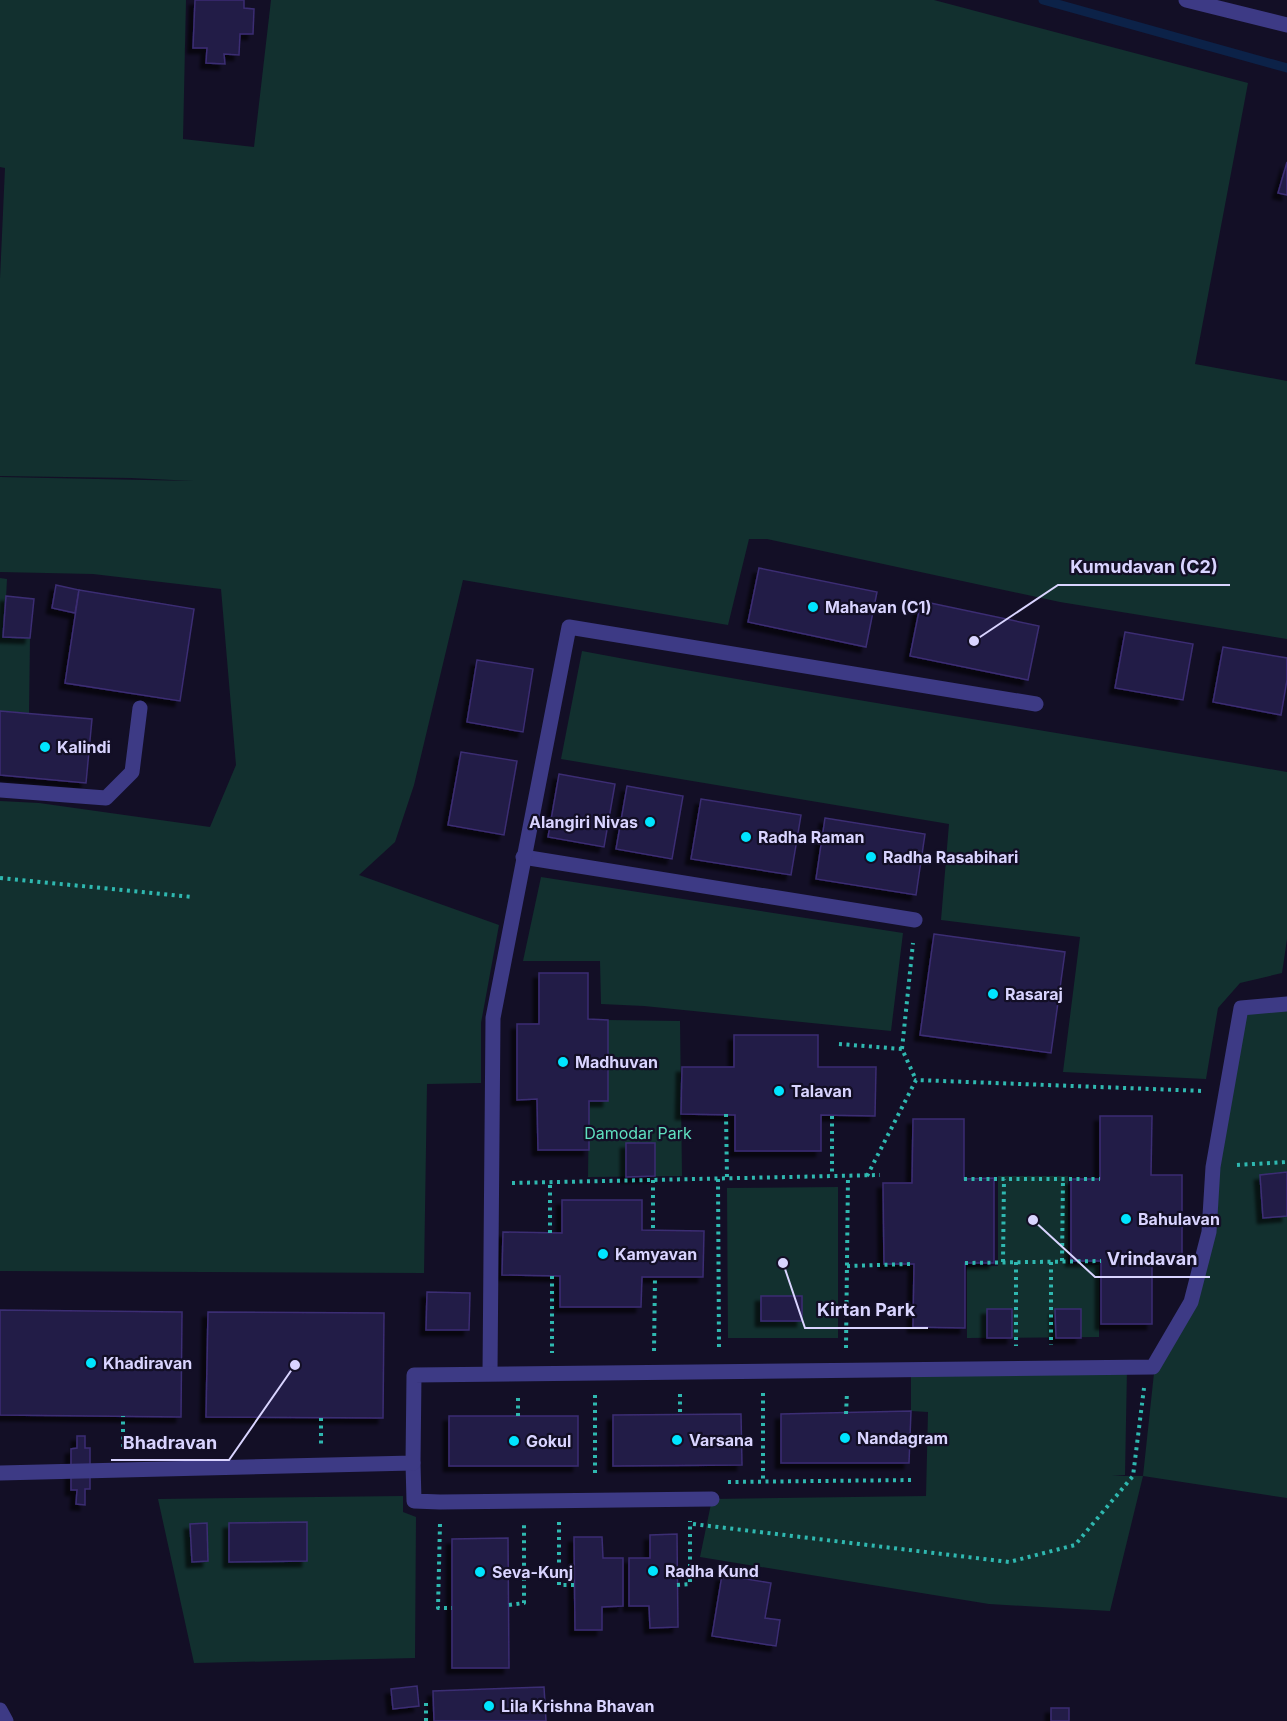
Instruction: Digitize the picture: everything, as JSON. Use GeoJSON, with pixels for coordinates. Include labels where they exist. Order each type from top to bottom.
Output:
{"type":"FeatureCollection","features":[{"type":"Feature","properties":{"kind":"street"},"geometry":{"type":"LineString","coordinates":[[1186,0],[1287,26]]}},
{"type":"Feature","properties":{"kind":"street"},"geometry":{"type":"LineString","coordinates":[[490,1373],[493,1018],[569,627],[1035,704]]}},
{"type":"Feature","properties":{"kind":"street"},"geometry":{"type":"LineString","coordinates":[[0,790],[106,798],[132,772],[140,708]]}},
{"type":"Feature","properties":{"kind":"street"},"geometry":{"type":"LineString","coordinates":[[523,857],[915,920]]}},
{"type":"Feature","properties":{"kind":"street"},"geometry":{"type":"LineString","coordinates":[[712,1499],[414,1501],[414,1375],[1153,1367],[1191,1302],[1209,1232],[1213,1167],[1242,1008],[1287,1004]]}},
{"type":"Feature","properties":{"kind":"street"},"geometry":{"type":"LineString","coordinates":[[0,1473],[413,1463]]}},
{"type":"Feature","properties":{"kind":"street"},"geometry":{"type":"LineString","coordinates":[[0,1710],[6,1721]]}},
{"type":"Feature","properties":{"kind":"path"},"geometry":{"type":"LineString","coordinates":[[0,878],[193,897]]}},
{"type":"Feature","properties":{"kind":"path"},"geometry":{"type":"LineString","coordinates":[[915,920],[902,1049],[916,1080]]}},
{"type":"Feature","properties":{"kind":"path"},"geometry":{"type":"LineString","coordinates":[[839,1044],[902,1049]]}},
{"type":"Feature","properties":{"kind":"path"},"geometry":{"type":"LineString","coordinates":[[916,1080],[1226,1092]]}},
{"type":"Feature","properties":{"kind":"path"},"geometry":{"type":"LineString","coordinates":[[867,1176],[916,1080]]}},
{"type":"Feature","properties":{"kind":"path"},"geometry":{"type":"LineString","coordinates":[[726,1114],[727,1179]]}},
{"type":"Feature","properties":{"kind":"path"},"geometry":{"type":"LineString","coordinates":[[832,1116],[832,1176]]}},
{"type":"Feature","properties":{"kind":"path"},"geometry":{"type":"LineString","coordinates":[[1213,1167],[1287,1162]]}},
{"type":"Feature","properties":{"kind":"path"},"geometry":{"type":"LineString","coordinates":[[492,1183],[880,1175]]}},
{"type":"Feature","properties":{"kind":"path"},"geometry":{"type":"LineString","coordinates":[[846,1351],[848,1176]]}},
{"type":"Feature","properties":{"kind":"path"},"geometry":{"type":"LineString","coordinates":[[718,1179],[718,1353]]}},
{"type":"Feature","properties":{"kind":"path"},"geometry":{"type":"LineString","coordinates":[[964,1179],[1100,1179]]}},
{"type":"Feature","properties":{"kind":"path"},"geometry":{"type":"LineString","coordinates":[[1004,1179],[1004,1262]]}},
{"type":"Feature","properties":{"kind":"path"},"geometry":{"type":"LineString","coordinates":[[1062,1261],[1063,1179]]}},
{"type":"Feature","properties":{"kind":"path"},"geometry":{"type":"LineString","coordinates":[[653,1180],[653,1230]]}},
{"type":"Feature","properties":{"kind":"path"},"geometry":{"type":"LineString","coordinates":[[550,1182],[550,1233]]}},
{"type":"Feature","properties":{"kind":"path"},"geometry":{"type":"LineString","coordinates":[[965,1263],[1101,1261]]}},
{"type":"Feature","properties":{"kind":"path"},"geometry":{"type":"LineString","coordinates":[[1016,1262],[1016,1349]]}},
{"type":"Feature","properties":{"kind":"path"},"geometry":{"type":"LineString","coordinates":[[1051,1262],[1051,1349]]}},
{"type":"Feature","properties":{"kind":"path"},"geometry":{"type":"LineString","coordinates":[[847,1266],[911,1264]]}},
{"type":"Feature","properties":{"kind":"path"},"geometry":{"type":"LineString","coordinates":[[552,1276],[552,1355]]}},
{"type":"Feature","properties":{"kind":"path"},"geometry":{"type":"LineString","coordinates":[[654,1354],[655,1276]]}},
{"type":"Feature","properties":{"kind":"path"},"geometry":{"type":"LineString","coordinates":[[690,1524],[1009,1562],[1075,1545],[1133,1476],[1146,1367]]}},
{"type":"Feature","properties":{"kind":"path"},"geometry":{"type":"LineString","coordinates":[[846,1414],[847,1388]]}},
{"type":"Feature","properties":{"kind":"path"},"geometry":{"type":"LineString","coordinates":[[763,1389],[763,1482]]}},
{"type":"Feature","properties":{"kind":"path"},"geometry":{"type":"LineString","coordinates":[[680,1390],[680,1414]]}},
{"type":"Feature","properties":{"kind":"path"},"geometry":{"type":"LineString","coordinates":[[595,1391],[595,1500]]}},
{"type":"Feature","properties":{"kind":"path"},"geometry":{"type":"LineString","coordinates":[[518,1392],[518,1416]]}},
{"type":"Feature","properties":{"kind":"path"},"geometry":{"type":"LineString","coordinates":[[123,1416],[123,1451]]}},
{"type":"Feature","properties":{"kind":"path"},"geometry":{"type":"LineString","coordinates":[[321,1418],[321,1448]]}},
{"type":"Feature","properties":{"kind":"path"},"geometry":{"type":"LineString","coordinates":[[712,1499],[711,1483],[913,1480]]}},
{"type":"Feature","properties":{"kind":"path"},"geometry":{"type":"LineString","coordinates":[[677,1585],[690,1584],[690,1499]]}},
{"type":"Feature","properties":{"kind":"path"},"geometry":{"type":"LineString","coordinates":[[559,1500],[560,1585],[575,1585]]}},
{"type":"Feature","properties":{"kind":"path"},"geometry":{"type":"LineString","coordinates":[[509,1605],[524,1603],[524,1501]]}},
{"type":"Feature","properties":{"kind":"path"},"geometry":{"type":"LineString","coordinates":[[440,1502],[438,1608],[452,1608]]}},
{"type":"Feature","properties":{"kind":"path"},"geometry":{"type":"LineString","coordinates":[[426,1703],[426,1721]]}},
{"type":"Feature","properties":{"kind":"green space"},"geometry":{"type":"Polygon","coordinates":[[[0,0],[186,0],[183,139],[254,147],[271,0],[934,0],[1248,83],[1195,364],[1287,381],[1287,639],[1060,602],[767,539],[749,539],[728,625],[463,580],[414,785],[395,842],[359,875],[499,925],[481,1023],[481,1083],[427,1084],[424,1273],[0,1271],[0,801],[39,803],[210,827],[236,765],[221,589],[93,574],[0,572],[0,477],[194,481],[0,476],[0,279],[5,168],[0,167],[0,0]]]}},
{"type":"Feature","properties":{"kind":"green space"},"geometry":{"type":"Polygon","coordinates":[[[0,578],[7,579],[4,636],[30,638],[29,713],[0,711],[0,578]]]}},
{"type":"Feature","properties":{"kind":"green space"},"geometry":{"type":"Polygon","coordinates":[[[582,651],[1287,772],[1287,939],[1282,973],[1240,983],[1218,1008],[1206,1079],[1063,1072],[1080,937],[941,920],[949,824],[561,759],[582,651]]]}},
{"type":"Feature","properties":{"kind":"green space"},"geometry":{"type":"Polygon","coordinates":[[[541,877],[903,933],[891,1031],[644,1006],[601,1004],[600,961],[523,961],[541,877]]]}},
{"type":"Feature","properties":{"kind":"green space"},"geometry":{"type":"Polygon","coordinates":[[[1287,1007],[1287,1498],[1143,1476],[1154,1373],[1191,1302],[1241,1013],[1287,1007]]]}},
{"type":"Feature","properties":{"kind":"green space","name":"Damodar Park"},"geometry":{"type":"Polygon","coordinates":[[[608,1020],[680,1021],[682,1176],[588,1177],[589,1101],[608,1101],[608,1020]]]}},
{"type":"Feature","properties":{"kind":"green space"},"geometry":{"type":"Polygon","coordinates":[[[998,1176],[1068,1176],[1068,1264],[1099,1265],[1099,1337],[967,1338],[967,1267],[998,1266],[998,1176]]]}},
{"type":"Feature","properties":{"kind":"green space"},"geometry":{"type":"Polygon","coordinates":[[[838,1187],[838,1338],[728,1338],[727,1188],[838,1187]]]}},
{"type":"Feature","properties":{"kind":"green space"},"geometry":{"type":"Polygon","coordinates":[[[1127,1368],[1125,1475],[1112,1476],[1143,1476],[1110,1611],[989,1604],[700,1557],[712,1499],[926,1496],[928,1412],[911,1411],[911,1369],[1127,1368]]]}},
{"type":"Feature","properties":{"kind":"green space"},"geometry":{"type":"Polygon","coordinates":[[[403,1496],[403,1512],[416,1517],[415,1658],[194,1663],[158,1499],[403,1496]]]}},
{"type":"Feature","properties":{"kind":"building"},"geometry":{"type":"Polygon","coordinates":[[[195,0],[244,0],[244,8],[254,9],[253,34],[240,34],[239,55],[224,54],[225,64],[206,63],[207,48],[193,48],[195,0]]]}},
{"type":"Feature","properties":{"kind":"building"},"geometry":{"type":"Polygon","coordinates":[[[1287,162],[1287,195],[1278,193],[1287,162]]]}},
{"type":"Feature","properties":{"kind":"building","name":"Mahavan (C1)"},"geometry":{"type":"Polygon","coordinates":[[[759,568],[877,592],[866,647],[748,622],[759,568]]]}},
{"type":"Feature","properties":{"kind":"building"},"geometry":{"type":"Polygon","coordinates":[[[56,585],[79,590],[75,613],[52,608],[56,585]]]}},
{"type":"Feature","properties":{"kind":"building"},"geometry":{"type":"Polygon","coordinates":[[[79,590],[194,609],[180,701],[65,683],[79,590]]]}},
{"type":"Feature","properties":{"kind":"building"},"geometry":{"type":"Polygon","coordinates":[[[6,596],[34,599],[30,638],[3,637],[6,596]]]}},
{"type":"Feature","properties":{"kind":"building"},"geometry":{"type":"Polygon","coordinates":[[[921,601],[1039,626],[1028,680],[910,656],[921,601]]]}},
{"type":"Feature","properties":{"kind":"building"},"geometry":{"type":"Polygon","coordinates":[[[1125,632],[1193,644],[1183,700],[1115,688],[1125,632]]]}},
{"type":"Feature","properties":{"kind":"building"},"geometry":{"type":"Polygon","coordinates":[[[1223,647],[1287,658],[1287,680],[1281,715],[1213,702],[1223,647]]]}},
{"type":"Feature","properties":{"kind":"building"},"geometry":{"type":"Polygon","coordinates":[[[477,660],[533,669],[523,732],[467,722],[477,660]]]}},
{"type":"Feature","properties":{"kind":"building","name":"Kalindi"},"geometry":{"type":"Polygon","coordinates":[[[0,711],[92,719],[86,783],[0,775],[0,711]]]}},
{"type":"Feature","properties":{"kind":"building"},"geometry":{"type":"Polygon","coordinates":[[[461,752],[517,761],[504,835],[448,825],[461,752]]]}},
{"type":"Feature","properties":{"kind":"building"},"geometry":{"type":"Polygon","coordinates":[[[559,774],[615,784],[604,847],[548,837],[559,774]]]}},
{"type":"Feature","properties":{"kind":"building","name":"Alangiri Nivas"},"geometry":{"type":"Polygon","coordinates":[[[627,786],[683,796],[672,859],[616,849],[627,786]]]}},
{"type":"Feature","properties":{"kind":"building","name":"Radha Raman"},"geometry":{"type":"Polygon","coordinates":[[[701,799],[801,815],[791,875],[691,859],[701,799]]]}},
{"type":"Feature","properties":{"kind":"building","name":"Radha Rasabihari"},"geometry":{"type":"Polygon","coordinates":[[[825,818],[925,834],[916,895],[816,879],[825,818]]]}},
{"type":"Feature","properties":{"kind":"building","name":"Rasaraj"},"geometry":{"type":"Polygon","coordinates":[[[934,934],[1065,952],[1051,1053],[920,1035],[934,934]]]}},
{"type":"Feature","properties":{"kind":"building","name":"Madhuvan"},"geometry":{"type":"Polygon","coordinates":[[[539,973],[588,973],[588,1019],[608,1020],[608,1101],[589,1101],[589,1150],[538,1150],[537,1099],[517,1100],[517,1024],[539,1024],[539,973]]]}},
{"type":"Feature","properties":{"kind":"building","name":"Talavan"},"geometry":{"type":"Polygon","coordinates":[[[734,1035],[818,1035],[818,1067],[876,1067],[875,1116],[821,1115],[821,1151],[735,1151],[735,1115],[681,1114],[682,1067],[734,1067],[734,1035]]]}},
{"type":"Feature","properties":{"kind":"building","name":"Bahulavan"},"geometry":{"type":"Polygon","coordinates":[[[1100,1116],[1152,1116],[1151,1175],[1182,1175],[1182,1259],[1152,1259],[1152,1324],[1101,1324],[1101,1261],[1071,1261],[1071,1179],[1100,1179],[1100,1116]]]}},
{"type":"Feature","properties":{"kind":"building"},"geometry":{"type":"Polygon","coordinates":[[[913,1119],[964,1119],[964,1179],[994,1178],[994,1263],[965,1263],[965,1328],[913,1327],[914,1264],[884,1264],[883,1183],[912,1183],[913,1119]]]}},
{"type":"Feature","properties":{"kind":"building"},"geometry":{"type":"Polygon","coordinates":[[[626,1143],[655,1143],[655,1176],[626,1177],[626,1143]]]}},
{"type":"Feature","properties":{"kind":"building"},"geometry":{"type":"Polygon","coordinates":[[[1287,1172],[1287,1216],[1263,1218],[1260,1175],[1287,1172]]]}},
{"type":"Feature","properties":{"kind":"building","name":"Kamyavan"},"geometry":{"type":"Polygon","coordinates":[[[562,1200],[642,1200],[642,1230],[704,1231],[703,1277],[642,1277],[641,1307],[560,1307],[560,1276],[502,1275],[503,1232],[562,1233],[562,1200]]]}},
{"type":"Feature","properties":{"kind":"building"},"geometry":{"type":"Polygon","coordinates":[[[427,1292],[470,1293],[469,1330],[426,1330],[427,1292]]]}},
{"type":"Feature","properties":{"kind":"building"},"geometry":{"type":"Polygon","coordinates":[[[761,1296],[802,1296],[802,1321],[761,1321],[761,1296]]]}},
{"type":"Feature","properties":{"kind":"building"},"geometry":{"type":"Polygon","coordinates":[[[987,1309],[1012,1309],[1012,1338],[987,1338],[987,1309]]]}},
{"type":"Feature","properties":{"kind":"building"},"geometry":{"type":"Polygon","coordinates":[[[1055,1309],[1081,1309],[1081,1338],[1056,1338],[1055,1309]]]}},
{"type":"Feature","properties":{"kind":"building","name":"Khadiravan"},"geometry":{"type":"Polygon","coordinates":[[[0,1310],[182,1312],[181,1417],[0,1415],[0,1310]]]}},
{"type":"Feature","properties":{"kind":"building"},"geometry":{"type":"Polygon","coordinates":[[[208,1312],[384,1313],[383,1418],[206,1417],[208,1312]]]}},
{"type":"Feature","properties":{"kind":"building","name":"Nandagram"},"geometry":{"type":"Polygon","coordinates":[[[911,1411],[909,1463],[781,1463],[781,1414],[911,1411]]]}},
{"type":"Feature","properties":{"kind":"building","name":"Varsana"},"geometry":{"type":"Polygon","coordinates":[[[741,1414],[742,1465],[613,1466],[613,1415],[741,1414]]]}},
{"type":"Feature","properties":{"kind":"building","name":"Gokul"},"geometry":{"type":"Polygon","coordinates":[[[449,1416],[578,1416],[578,1466],[449,1466],[449,1416]]]}},
{"type":"Feature","properties":{"kind":"building"},"geometry":{"type":"Polygon","coordinates":[[[77,1436],[85,1436],[85,1448],[90,1448],[90,1489],[85,1489],[85,1505],[76,1504],[77,1490],[71,1490],[71,1449],[77,1448],[77,1436]]]}},
{"type":"Feature","properties":{"kind":"building"},"geometry":{"type":"Polygon","coordinates":[[[307,1522],[307,1561],[229,1562],[229,1523],[307,1522]]]}},
{"type":"Feature","properties":{"kind":"building"},"geometry":{"type":"Polygon","coordinates":[[[207,1523],[208,1561],[192,1562],[190,1524],[207,1523]]]}},
{"type":"Feature","properties":{"kind":"building","name":"Radha Kund"},"geometry":{"type":"Polygon","coordinates":[[[677,1534],[678,1627],[650,1628],[649,1606],[629,1606],[629,1558],[650,1558],[650,1535],[677,1534]]]}},
{"type":"Feature","properties":{"kind":"building"},"geometry":{"type":"Polygon","coordinates":[[[574,1537],[602,1537],[603,1558],[623,1558],[623,1606],[602,1607],[602,1630],[575,1630],[574,1537]]]}},
{"type":"Feature","properties":{"kind":"building","name":"Seva-Kunj"},"geometry":{"type":"Polygon","coordinates":[[[508,1538],[509,1668],[452,1668],[452,1539],[508,1538]]]}},
{"type":"Feature","properties":{"kind":"building"},"geometry":{"type":"Polygon","coordinates":[[[722,1575],[771,1583],[765,1618],[780,1620],[776,1646],[712,1636],[722,1575]]]}},
{"type":"Feature","properties":{"kind":"building"},"geometry":{"type":"Polygon","coordinates":[[[417,1686],[419,1706],[393,1709],[391,1689],[417,1686]]]}},
{"type":"Feature","properties":{"kind":"building","name":"Lila Krishna Bhavan"},"geometry":{"type":"Polygon","coordinates":[[[544,1687],[546,1721],[434,1721],[433,1691],[544,1687]]]}},
{"type":"Feature","properties":{"kind":"building"},"geometry":{"type":"Polygon","coordinates":[[[1051,1708],[1069,1708],[1069,1721],[1051,1721],[1051,1708]]]}},
{"type":"Feature","properties":{"kind":"waterway"},"geometry":{"type":"LineString","coordinates":[[1043,0],[1287,68]]}},
{"type":"Feature","properties":{"kind":"place","name":"Mahavan (C1)"},"geometry":{"type":"Point","coordinates":[813,607]}},
{"type":"Feature","properties":{"kind":"place","name":"Kumudavan (C2)"},"geometry":{"type":"Point","coordinates":[974,641]}},
{"type":"Feature","properties":{"kind":"place","name":"Kalindi"},"geometry":{"type":"Point","coordinates":[45,747]}},
{"type":"Feature","properties":{"kind":"place","name":"Alangiri Nivas"},"geometry":{"type":"Point","coordinates":[650,822]}},
{"type":"Feature","properties":{"kind":"place","name":"Radha Raman"},"geometry":{"type":"Point","coordinates":[746,837]}},
{"type":"Feature","properties":{"kind":"place","name":"Radha Rasabihari"},"geometry":{"type":"Point","coordinates":[871,857]}},
{"type":"Feature","properties":{"kind":"place","name":"Rasaraj"},"geometry":{"type":"Point","coordinates":[993,994]}},
{"type":"Feature","properties":{"kind":"place","name":"Madhuvan"},"geometry":{"type":"Point","coordinates":[563,1062]}},
{"type":"Feature","properties":{"kind":"place","name":"Talavan"},"geometry":{"type":"Point","coordinates":[779,1091]}},
{"type":"Feature","properties":{"kind":"place","name":"Bahulavan"},"geometry":{"type":"Point","coordinates":[1126,1219]}},
{"type":"Feature","properties":{"kind":"place","name":"Vrindavan"},"geometry":{"type":"Point","coordinates":[1033,1220]}},
{"type":"Feature","properties":{"kind":"place","name":"Kamyavan"},"geometry":{"type":"Point","coordinates":[603,1254]}},
{"type":"Feature","properties":{"kind":"place","name":"Kirtan Park"},"geometry":{"type":"Point","coordinates":[783,1263]}},
{"type":"Feature","properties":{"kind":"place","name":"Khadiravan"},"geometry":{"type":"Point","coordinates":[91,1363]}},
{"type":"Feature","properties":{"kind":"place","name":"Bhadravan"},"geometry":{"type":"Point","coordinates":[295,1365]}},
{"type":"Feature","properties":{"kind":"place","name":"Nandagram"},"geometry":{"type":"Point","coordinates":[845,1438]}},
{"type":"Feature","properties":{"kind":"place","name":"Varsana"},"geometry":{"type":"Point","coordinates":[677,1440]}},
{"type":"Feature","properties":{"kind":"place","name":"Gokul"},"geometry":{"type":"Point","coordinates":[514,1441]}},
{"type":"Feature","properties":{"kind":"place","name":"Radha Kund"},"geometry":{"type":"Point","coordinates":[653,1571]}},
{"type":"Feature","properties":{"kind":"place","name":"Seva-Kunj"},"geometry":{"type":"Point","coordinates":[480,1572]}},
{"type":"Feature","properties":{"kind":"place","name":"Lila Krishna Bhavan"},"geometry":{"type":"Point","coordinates":[489,1706]}}]}
